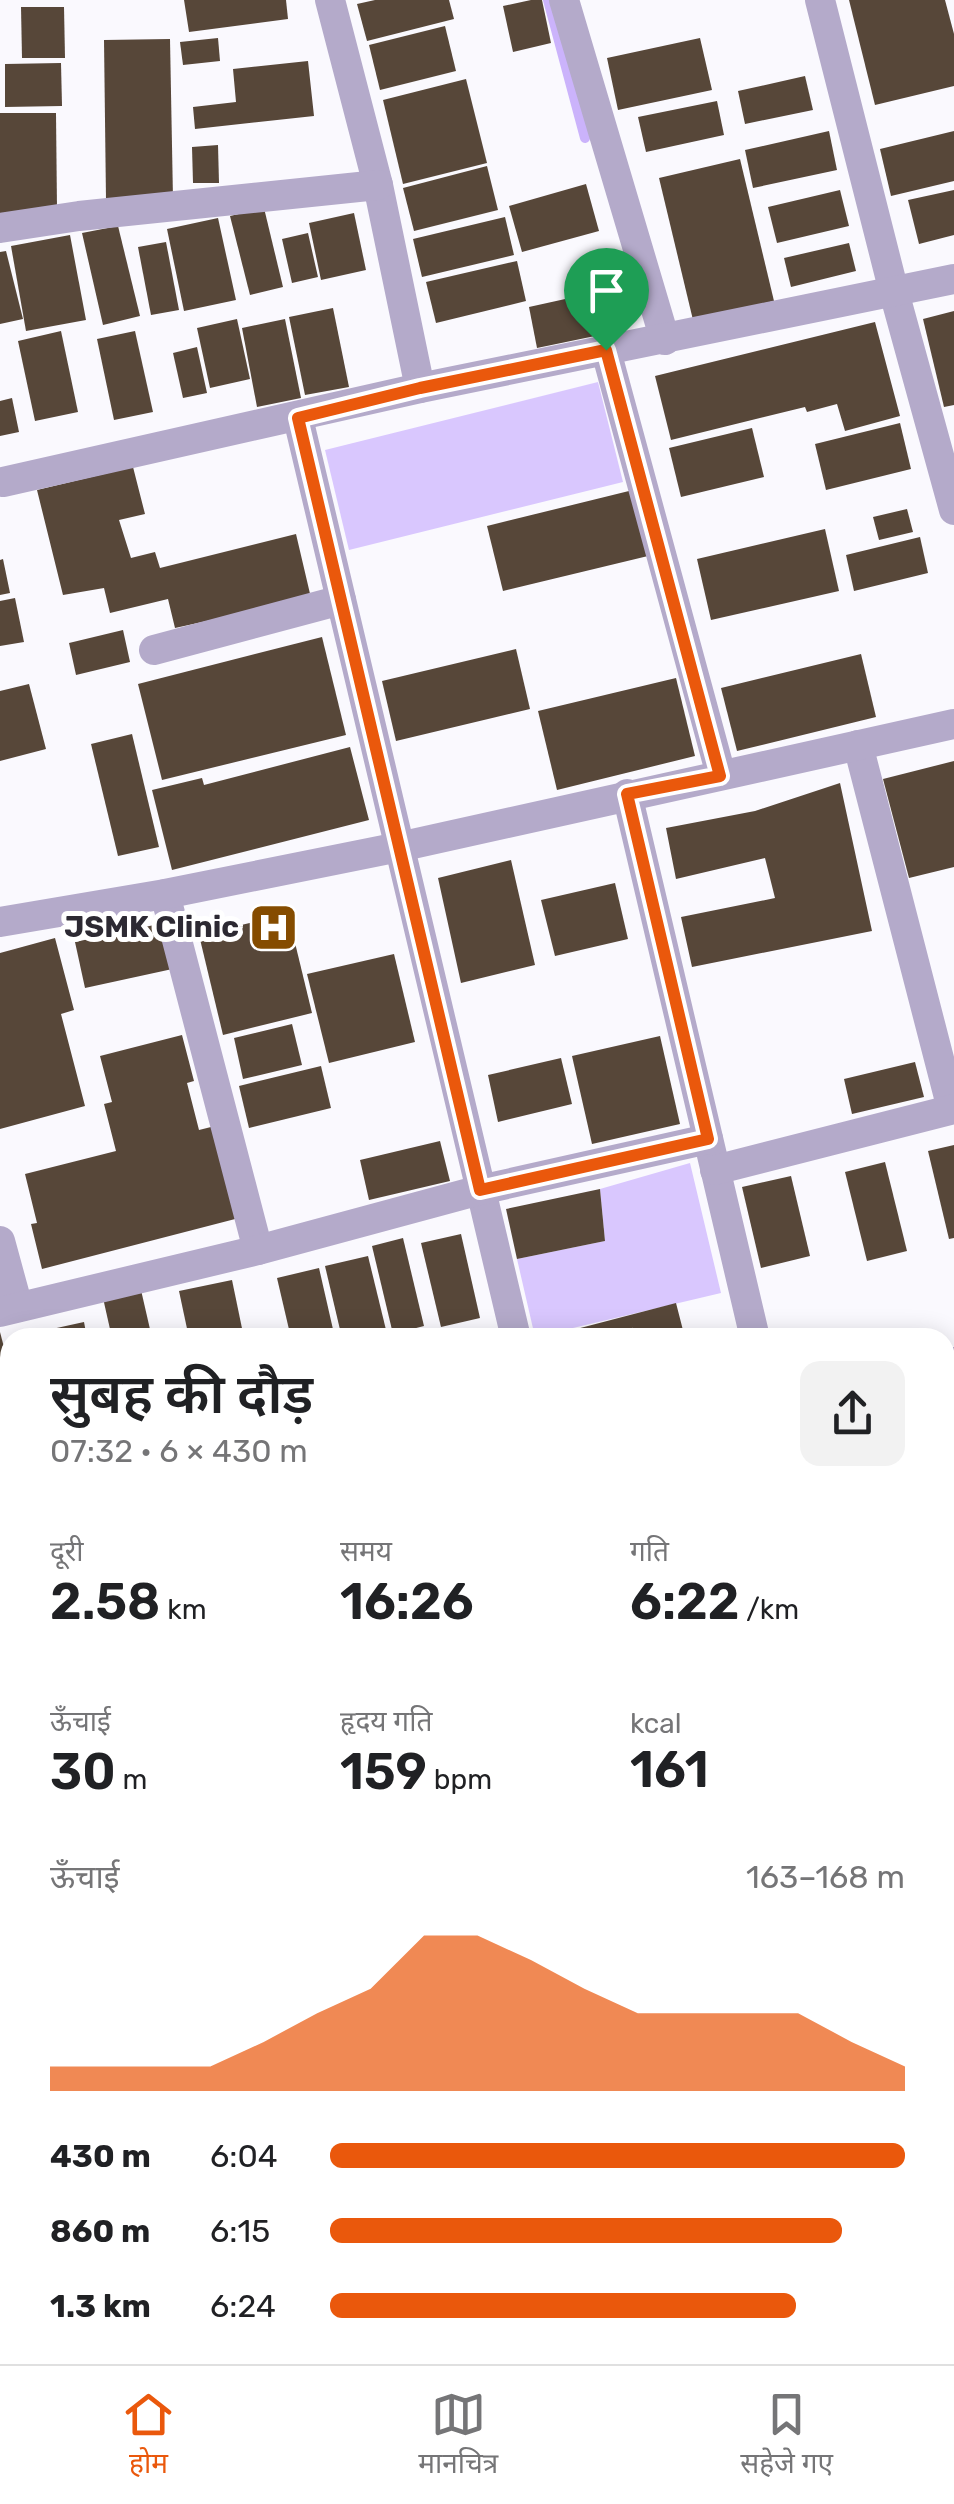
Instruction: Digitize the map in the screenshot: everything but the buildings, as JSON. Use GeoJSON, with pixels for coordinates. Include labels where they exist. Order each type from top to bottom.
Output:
{"type":"FeatureCollection","features":[{"type":"Feature","properties":{"kind":"street"},"geometry":{"type":"LineString","coordinates":[[330,0],[378,185],[420,388]]}},
{"type":"Feature","properties":{"kind":"street"},"geometry":{"type":"LineString","coordinates":[[564,0],[665,340]]}},
{"type":"Feature","properties":{"kind":"street"},"geometry":{"type":"LineString","coordinates":[[820,0],[954,510]]}},
{"type":"Feature","properties":{"kind":"street"},"geometry":{"type":"LineString","coordinates":[[0,228],[378,185]]}},
{"type":"Feature","properties":{"kind":"street"},"geometry":{"type":"LineString","coordinates":[[4,482],[420,388],[954,279]]}},
{"type":"Feature","properties":{"kind":"street"},"geometry":{"type":"LineString","coordinates":[[606,350],[720,776]]}},
{"type":"Feature","properties":{"kind":"street"},"geometry":{"type":"LineString","coordinates":[[298,418],[514,1328]]}},
{"type":"Feature","properties":{"kind":"street"},"geometry":{"type":"LineString","coordinates":[[154,650],[341,600]]}},
{"type":"Feature","properties":{"kind":"street"},"geometry":{"type":"LineString","coordinates":[[0,922],[399,847],[954,724]]}},
{"type":"Feature","properties":{"kind":"street"},"geometry":{"type":"LineString","coordinates":[[715,1170],[953,1109],[858,745]]}},
{"type":"Feature","properties":{"kind":"street"},"geometry":{"type":"LineString","coordinates":[[627,794],[753,1328]]}},
{"type":"Feature","properties":{"kind":"street"},"geometry":{"type":"LineString","coordinates":[[165,894],[258,1250]]}},
{"type":"Feature","properties":{"kind":"street"},"geometry":{"type":"LineString","coordinates":[[0,1241],[9,1309],[258,1250],[480,1190],[708,1139]]}},
{"type":"Feature","properties":{"kind":"shaded area"},"geometry":{"type":"Polygon","coordinates":[[[598,382],[623,482],[349,550],[325,450],[598,382]]]}},
{"type":"Feature","properties":{"kind":"shaded area"},"geometry":{"type":"Polygon","coordinates":[[[690,1163],[721,1293],[573,1328],[533,1328],[517,1259],[605,1241],[600,1189],[690,1163]]]}},
{"type":"Feature","properties":{"kind":"waterway"},"geometry":{"type":"LineString","coordinates":[[548,0],[585,138]]}},
{"type":"Feature","properties":{"kind":"place","name":"JSMK Clinic"},"geometry":{"type":"Point","coordinates":[274,927]}},
{"type":"Feature","properties":{"kind":"route"},"geometry":{"type":"LineString","coordinates":[[606,350],[720,776],[627,794],[708,1139],[480,1190],[298,418],[606,350]]}}]}
